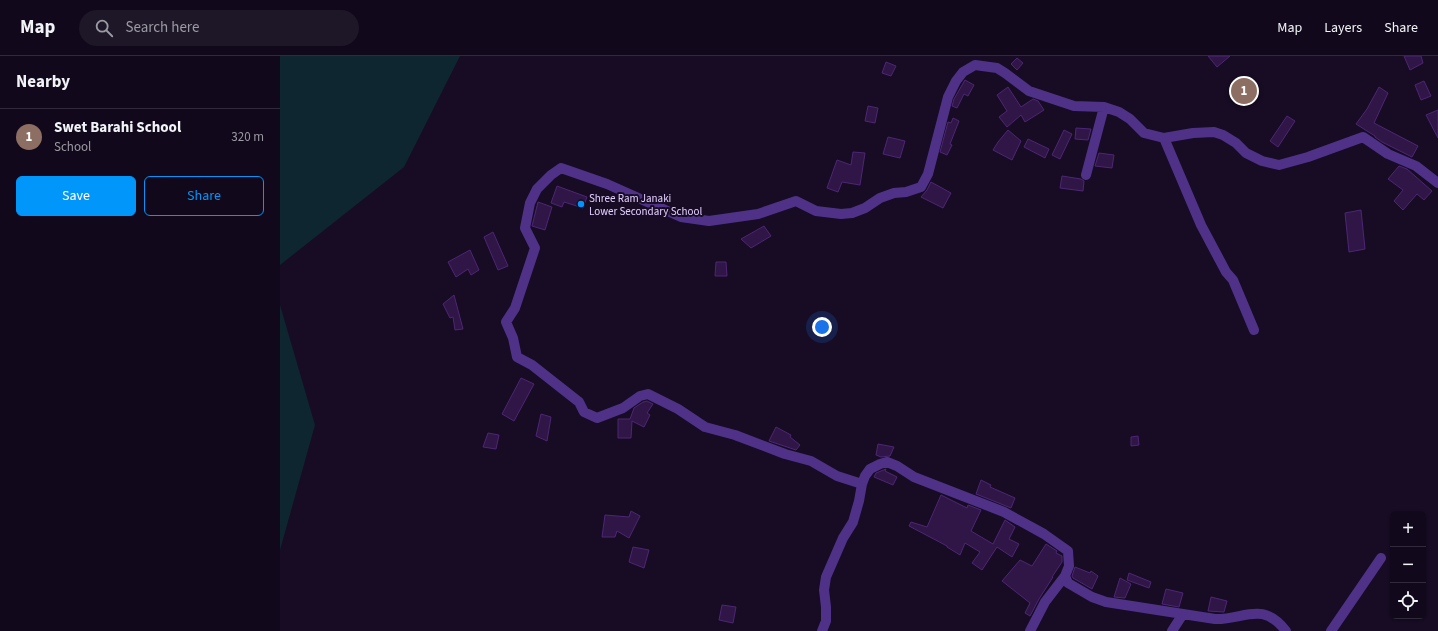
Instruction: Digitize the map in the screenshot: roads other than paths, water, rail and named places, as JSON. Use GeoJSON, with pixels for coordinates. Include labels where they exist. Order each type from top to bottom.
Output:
{"type":"FeatureCollection","features":[{"type":"Feature","properties":{"kind":"street"},"geometry":{"type":"LineString","coordinates":[[862,484],[837,476],[811,461],[785,454],[735,435],[705,427],[678,409],[648,394],[640,396],[623,408],[597,418],[584,412],[579,402],[532,365],[517,357],[513,338],[506,322],[515,308],[535,248],[525,228],[530,203],[537,189],[551,175],[561,168],[607,184],[681,217],[709,221],[758,214],[796,201],[816,211],[841,214],[852,213],[865,208],[880,198],[894,193],[906,192],[921,187],[928,174],[948,97],[956,81],[963,72],[975,65],[997,68],[1029,91],[1052,99],[1074,106],[1104,107],[1119,112],[1130,119],[1144,133],[1164,138],[1193,133],[1214,132],[1223,135],[1236,142],[1246,153],[1262,162],[1279,165],[1308,157],[1363,137],[1388,154],[1416,166],[1438,183]]}},
{"type":"Feature","properties":{"kind":"street"},"geometry":{"type":"LineString","coordinates":[[1086,175],[1104,107]]}},
{"type":"Feature","properties":{"kind":"street"},"geometry":{"type":"LineString","coordinates":[[1164,138],[1201,225],[1226,272],[1233,280],[1254,330]]}},
{"type":"Feature","properties":{"kind":"street"},"geometry":{"type":"LineString","coordinates":[[822,631],[826,621],[824,590],[826,577],[843,538],[853,522],[862,484],[870,469],[887,462],[897,466],[914,477],[1004,512],[1044,534],[1068,551],[1069,566],[1065,576],[1045,602],[1030,631]]}},
{"type":"Feature","properties":{"kind":"street"},"geometry":{"type":"LineString","coordinates":[[1331,631],[1381,558]]}},
{"type":"Feature","properties":{"kind":"street"},"geometry":{"type":"LineString","coordinates":[[1065,576],[1068,583],[1092,597],[1106,602],[1224,620],[1254,613],[1266,614],[1286,631]]}},
{"type":"Feature","properties":{"kind":"street"},"geometry":{"type":"LineString","coordinates":[[1172,631],[1183,614]]}},
{"type":"Feature","properties":{"kind":"place","name":"Swet Barahi School"},"geometry":{"type":"Point","coordinates":[1244,91]}},
{"type":"Feature","properties":{"kind":"place","name":"Shree Ram Janaki Lower Secondary School"},"geometry":{"type":"Point","coordinates":[581,204]}}]}
